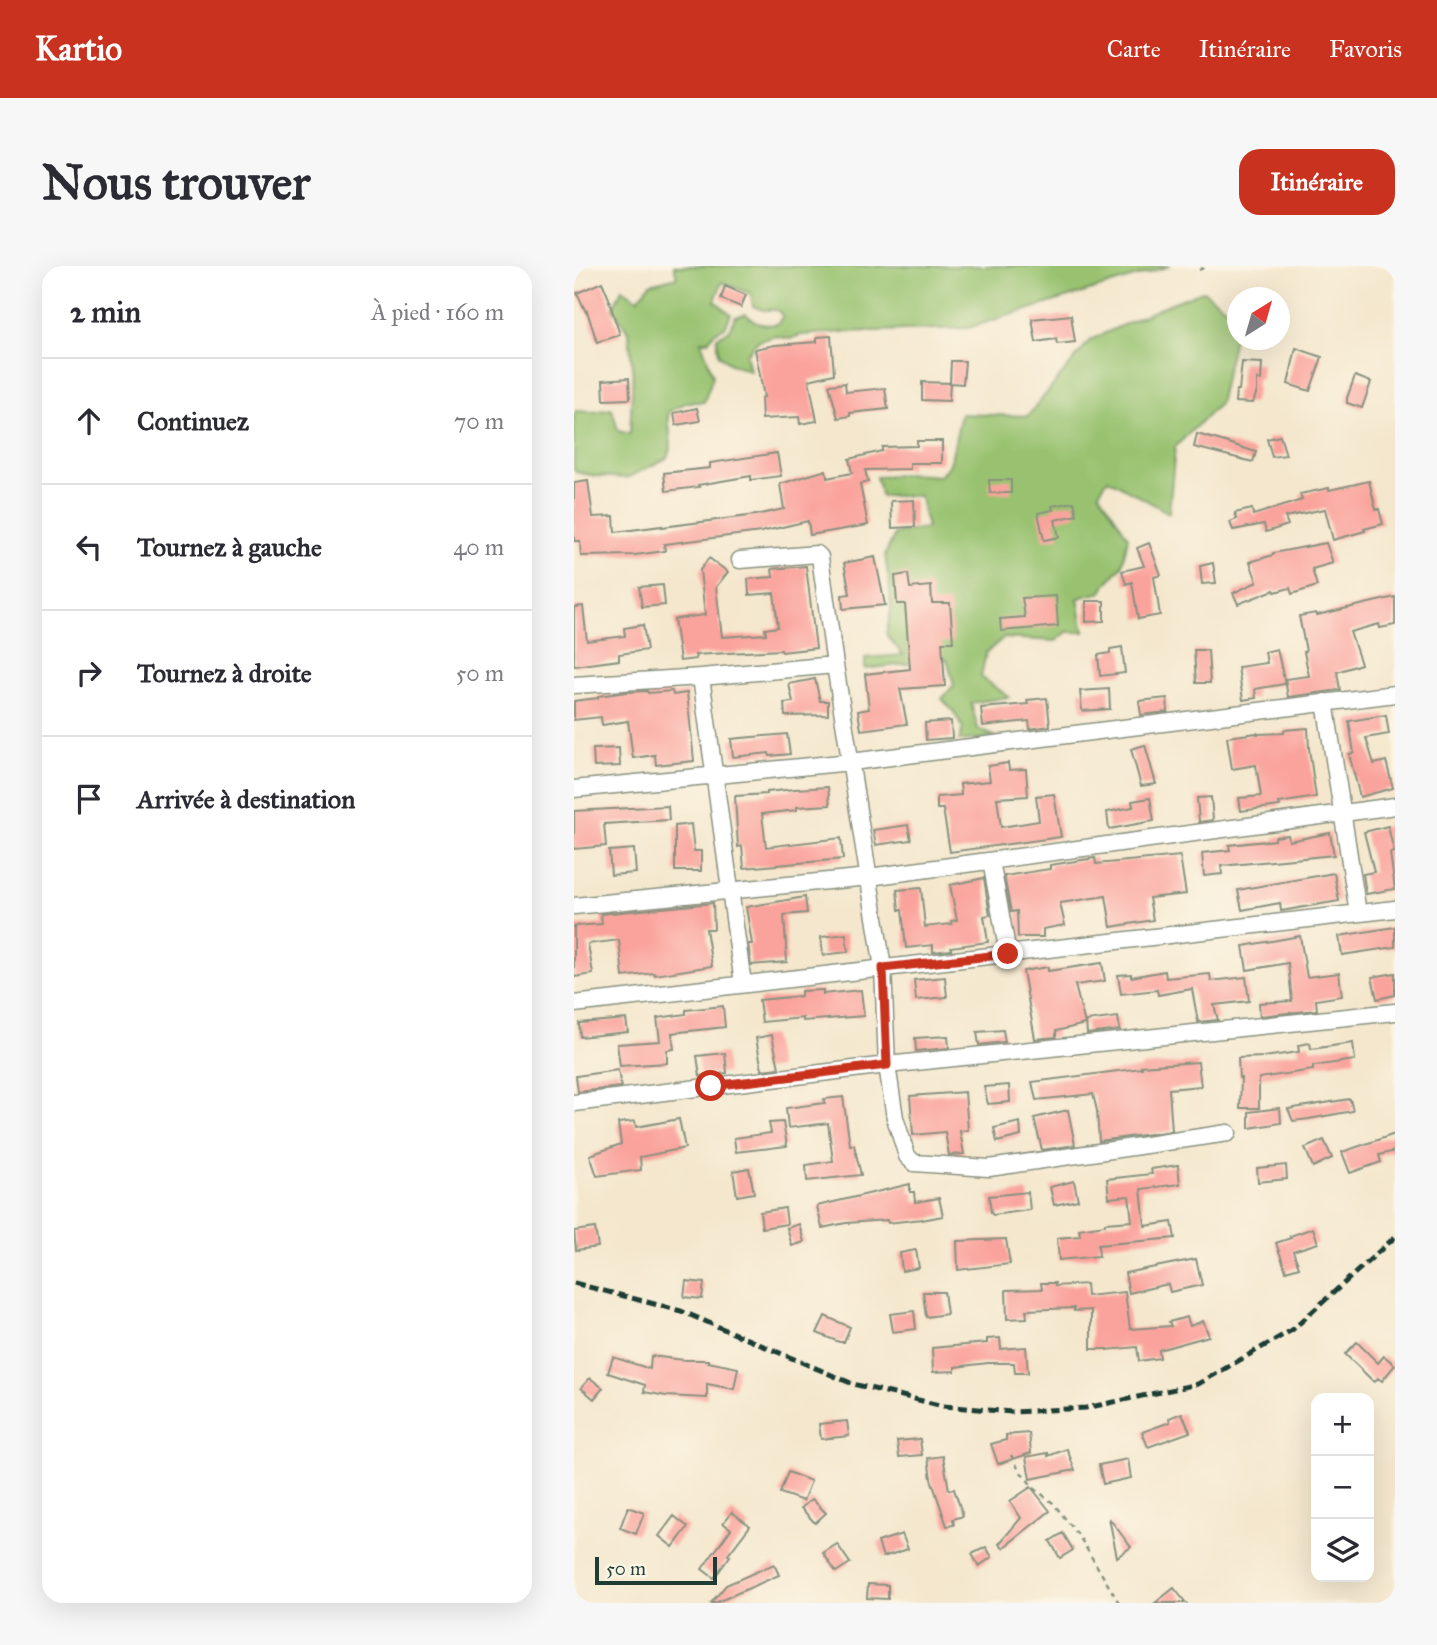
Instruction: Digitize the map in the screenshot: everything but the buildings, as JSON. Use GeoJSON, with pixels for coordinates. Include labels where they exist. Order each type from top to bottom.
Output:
{"type":"FeatureCollection","features":[{"type":"Feature","properties":{"kind":"street"},"geometry":{"type":"LineString","coordinates":[[740,560],[819,555],[883,968],[887,1065],[895,1118],[907,1156],[914,1163],[989,1168],[1228,1133]]}},
{"type":"Feature","properties":{"kind":"street"},"geometry":{"type":"LineString","coordinates":[[574,685],[835,665]]}},
{"type":"Feature","properties":{"kind":"street"},"geometry":{"type":"LineString","coordinates":[[701,677],[743,984]]}},
{"type":"Feature","properties":{"kind":"street"},"geometry":{"type":"LineString","coordinates":[[574,789],[850,762],[1395,694]]}},
{"type":"Feature","properties":{"kind":"street"},"geometry":{"type":"LineString","coordinates":[[1325,702],[1358,913]]}},
{"type":"Feature","properties":{"kind":"street"},"geometry":{"type":"LineString","coordinates":[[574,906],[869,877],[1395,806]]}},
{"type":"Feature","properties":{"kind":"street"},"geometry":{"type":"LineString","coordinates":[[991,861],[1008,954]]}},
{"type":"Feature","properties":{"kind":"street"},"geometry":{"type":"LineString","coordinates":[[574,1004],[1395,909]]}},
{"type":"Feature","properties":{"kind":"street"},"geometry":{"type":"LineString","coordinates":[[574,1103],[887,1065],[1395,1012]]}},
{"type":"Feature","properties":{"kind":"path"},"geometry":{"type":"LineString","coordinates":[[1199,270],[1207,266]]}},
{"type":"Feature","properties":{"kind":"path"},"geometry":{"type":"LineString","coordinates":[[1011,1455],[1019,1470],[1035,1489],[1053,1503],[1079,1536],[1119,1603]]}},
{"type":"Feature","properties":{"kind":"green space"},"geometry":{"type":"Polygon","coordinates":[[[674,266],[1170,266],[968,328],[843,332],[801,335],[790,339],[775,336],[758,341],[746,354],[750,371],[730,364],[719,355],[717,337],[729,331],[735,317],[746,314],[760,324],[768,325],[777,324],[783,316],[777,310],[763,310],[753,306],[751,294],[722,282],[715,301],[731,314],[725,327],[715,332],[708,341],[701,341],[713,376],[704,402],[687,402],[668,413],[671,446],[667,458],[627,478],[576,472],[576,411],[612,409],[618,431],[630,434],[633,376],[629,333],[613,308],[622,289],[638,299],[650,284],[677,277],[674,266]]]}},
{"type":"Feature","properties":{"kind":"green space"},"geometry":{"type":"Polygon","coordinates":[[[1203,291],[1227,309],[1227,350],[1231,350],[1219,404],[1175,447],[1169,513],[1108,479],[1099,492],[1128,537],[1122,566],[1102,592],[1078,598],[1084,632],[1067,632],[1056,641],[1003,638],[986,653],[981,677],[1009,697],[971,703],[978,729],[996,737],[959,741],[963,728],[942,699],[954,685],[947,659],[865,669],[865,658],[903,655],[886,634],[891,611],[885,555],[895,534],[927,528],[920,496],[881,496],[876,477],[911,474],[940,476],[950,464],[961,414],[1028,416],[1090,340],[1203,291]]]}},
{"type":"Feature","properties":{"kind":"railway"},"geometry":{"type":"LineString","coordinates":[[574,1283],[681,1311],[853,1384],[943,1406],[1012,1412],[1086,1408],[1198,1384],[1292,1330],[1395,1237]]}},
{"type":"Feature","properties":{"kind":"route"},"geometry":{"type":"LineString","coordinates":[[711,1086],[887,1065],[883,968],[1008,954]]}}]}
